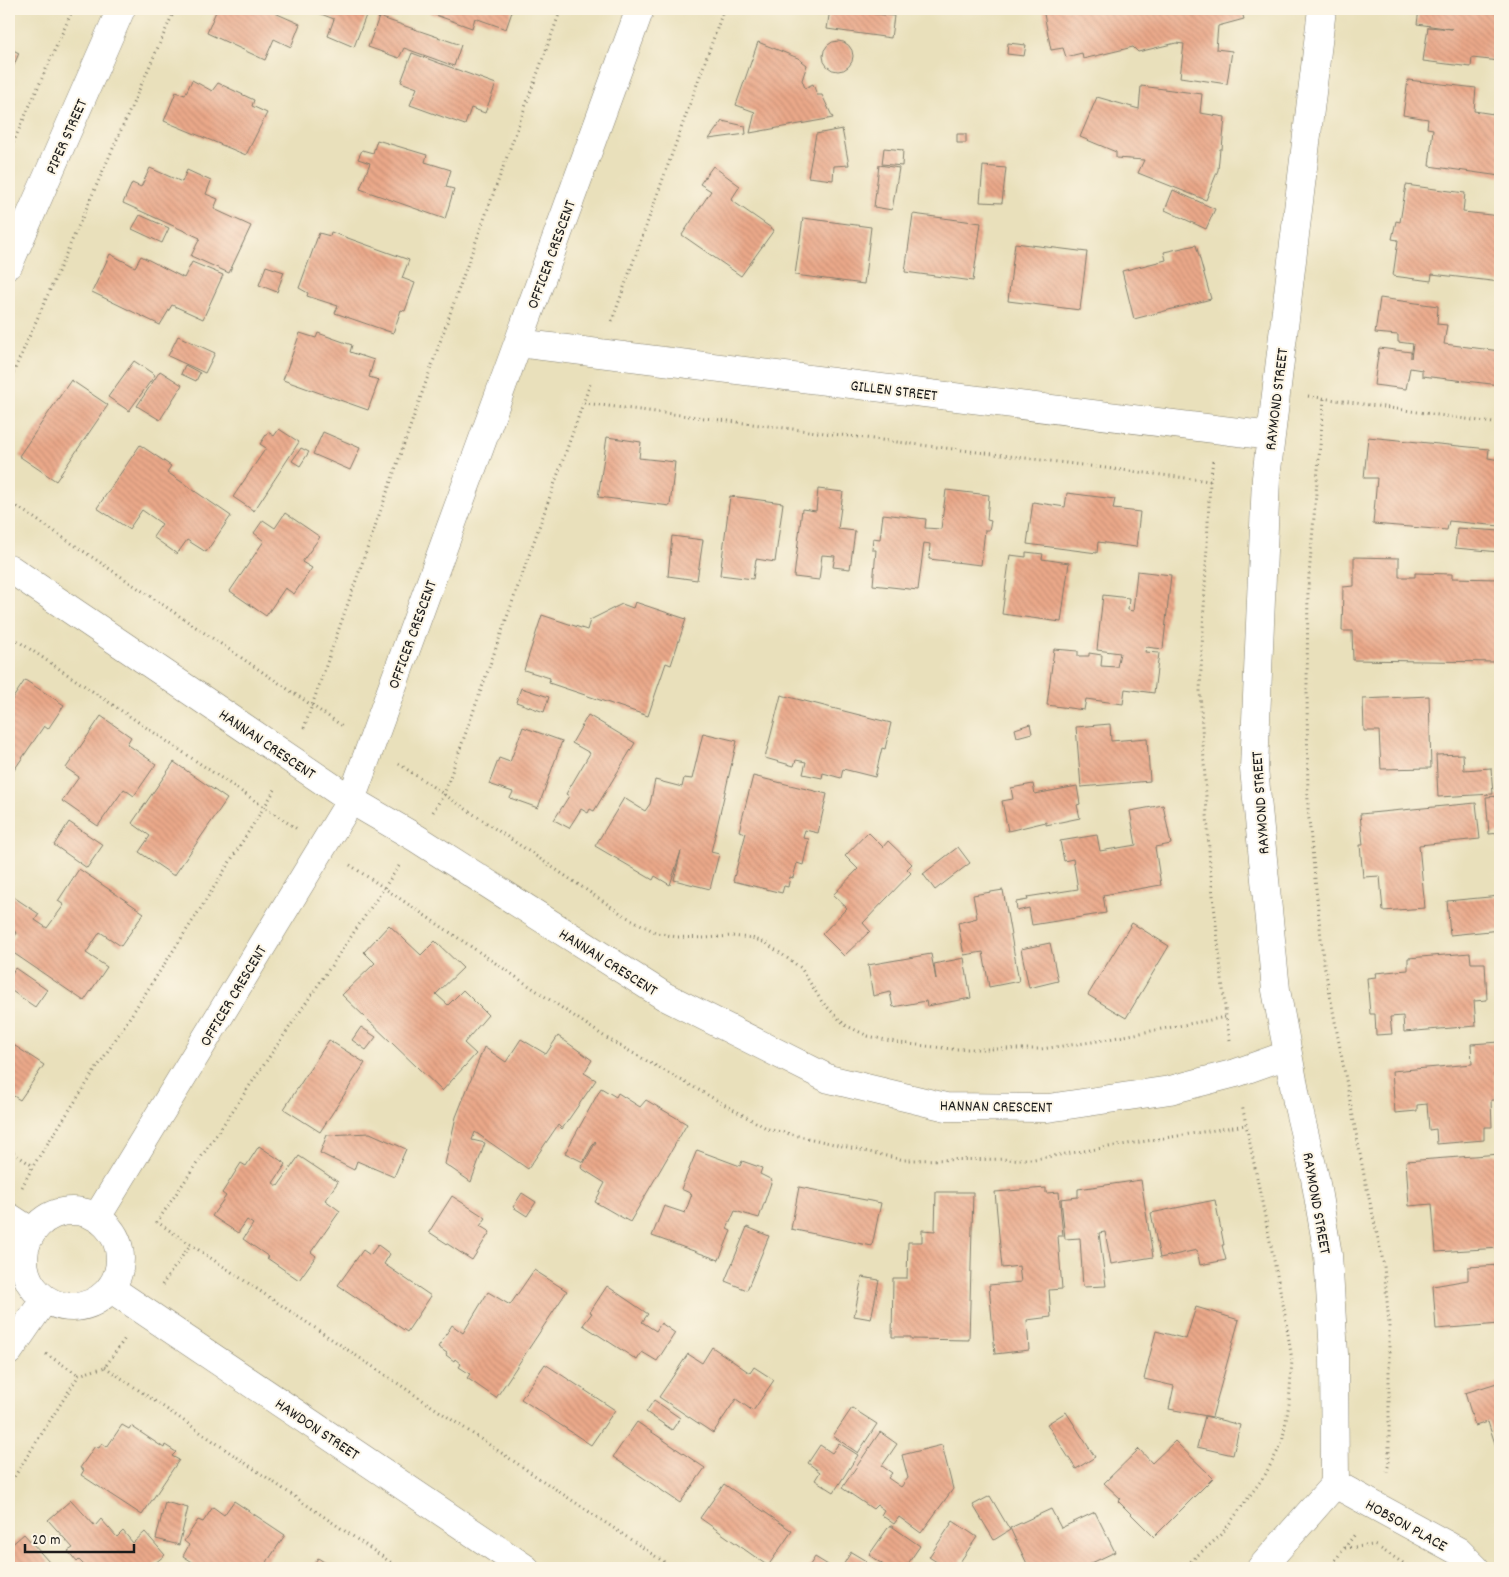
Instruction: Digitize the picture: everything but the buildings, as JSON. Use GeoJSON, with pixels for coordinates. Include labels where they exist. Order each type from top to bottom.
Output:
{"type":"FeatureCollection","features":[{"type":"Feature","properties":{"kind":"street","name":"PIPER STREET"},"geometry":{"type":"LineString","coordinates":[[9,264],[121,9]]}},
{"type":"Feature","properties":{"kind":"street","name":"OFFICER CRESCENT"},"geometry":{"type":"LineString","coordinates":[[96,1217],[351,800],[640,9]]}},
{"type":"Feature","properties":{"kind":"street","name":"RAYMOND STREET"},"geometry":{"type":"LineString","coordinates":[[1322,9],[1266,478],[1254,769],[1276,990],[1287,1055],[1315,1178],[1328,1255],[1334,1354],[1335,1484]]}},
{"type":"Feature","properties":{"kind":"street","name":"GILLEN STREET"},"geometry":{"type":"LineString","coordinates":[[518,343],[1271,436]]}},
{"type":"Feature","properties":{"kind":"street","name":"HANNAN CRESCENT"},"geometry":{"type":"LineString","coordinates":[[9,568],[351,800],[416,838],[664,996],[829,1079],[946,1107],[1048,1108],[1170,1090],[1236,1073],[1287,1055]]}},
{"type":"Feature","properties":{"kind":"street"},"geometry":{"type":"LineString","coordinates":[[13,1205],[32,1232]]}},
{"type":"Feature","properties":{"kind":"street"},"geometry":{"type":"LineString","coordinates":[[76,1211],[96,1217],[109,1228],[117,1242],[120,1266],[115,1281],[97,1300],[89,1304],[62,1306],[45,1299],[33,1287],[24,1264],[26,1248],[32,1232],[42,1222],[61,1212],[76,1211]]}},
{"type":"Feature","properties":{"kind":"street","name":"HAWDON STREET"},"geometry":{"type":"LineString","coordinates":[[110,1288],[525,1568]]}},
{"type":"Feature","properties":{"kind":"street"},"geometry":{"type":"LineString","coordinates":[[9,1351],[45,1299]]}},
{"type":"Feature","properties":{"kind":"street","name":"HOBSON PLACE"},"geometry":{"type":"LineString","coordinates":[[1335,1484],[1458,1551],[1474,1568]]}},
{"type":"Feature","properties":{"kind":"street"},"geometry":{"type":"LineString","coordinates":[[1262,1568],[1335,1484]]}},
{"type":"Feature","properties":{"kind":"path"},"geometry":{"type":"LineString","coordinates":[[9,152],[73,9]]}},
{"type":"Feature","properties":{"kind":"path"},"geometry":{"type":"LineString","coordinates":[[9,382],[175,9]]}},
{"type":"Feature","properties":{"kind":"path"},"geometry":{"type":"LineString","coordinates":[[9,501],[311,705],[460,284],[561,9]]}},
{"type":"Feature","properties":{"kind":"path"},"geometry":{"type":"LineString","coordinates":[[584,403],[1210,481],[1200,691],[1210,867],[1226,1017],[1092,1042],[1041,1049],[952,1048],[900,1043],[868,1036],[844,1025],[822,1002],[801,968],[766,943],[752,938],[677,937],[657,933],[625,916],[444,794],[724,9]]}},
{"type":"Feature","properties":{"kind":"path"},"geometry":{"type":"LineString","coordinates":[[1276,392],[1500,424]]}},
{"type":"Feature","properties":{"kind":"path"},"geometry":{"type":"LineString","coordinates":[[1324,399],[1308,587],[1308,810],[1323,958],[1364,1175],[1384,1266],[1389,1324],[1389,1463],[1386,1476],[1371,1515],[1329,1568]]}},
{"type":"Feature","properties":{"kind":"path"},"geometry":{"type":"LineString","coordinates":[[9,635],[264,807],[199,911],[33,1166],[13,1205]]}},
{"type":"Feature","properties":{"kind":"path"},"geometry":{"type":"LineString","coordinates":[[608,1039],[385,888],[157,1222],[673,1568]]}},
{"type":"Feature","properties":{"kind":"path"},"geometry":{"type":"LineString","coordinates":[[1183,1568],[1221,1535],[1265,1475],[1282,1443],[1289,1404],[1292,1360],[1278,1280],[1246,1125]]}},
{"type":"Feature","properties":{"kind":"path"},"geometry":{"type":"LineString","coordinates":[[9,1150],[33,1166]]}},
{"type":"Feature","properties":{"kind":"path"},"geometry":{"type":"LineString","coordinates":[[9,1485],[79,1375],[105,1367],[399,1568]]}},
{"type":"Feature","properties":{"kind":"path"},"geometry":{"type":"LineString","coordinates":[[1344,1548],[1373,1545],[1411,1568]]}}]}
